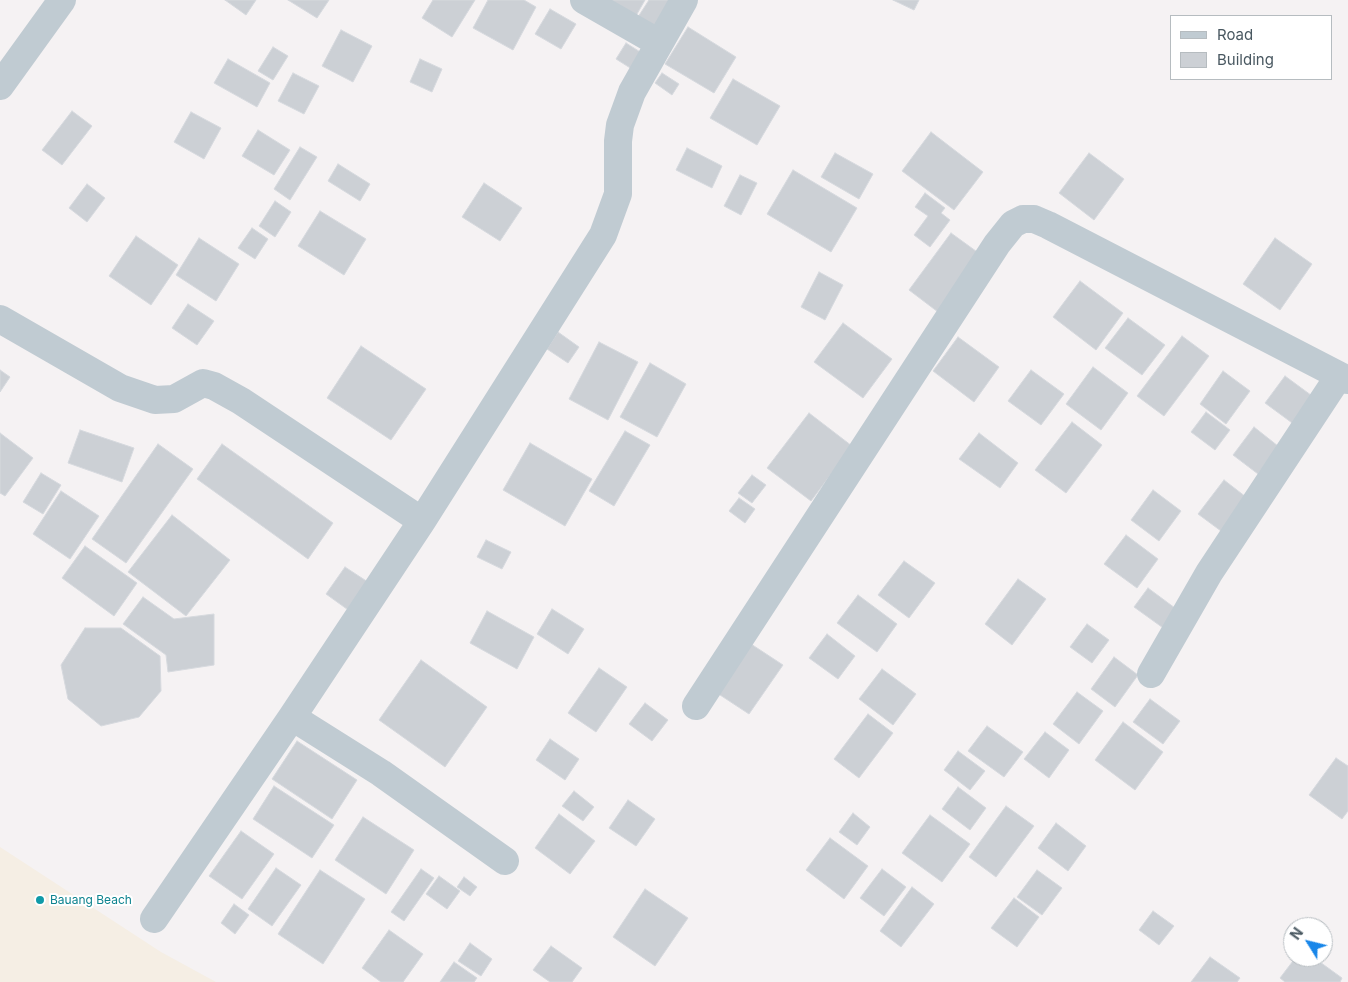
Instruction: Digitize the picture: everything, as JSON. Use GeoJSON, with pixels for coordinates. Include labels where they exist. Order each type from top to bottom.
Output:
{"type":"FeatureCollection","features":[{"type":"Feature","properties":{"kind":"street"},"geometry":{"type":"LineString","coordinates":[[0,86],[62,0]]}},
{"type":"Feature","properties":{"kind":"street"},"geometry":{"type":"LineString","coordinates":[[584,0],[660,43]]}},
{"type":"Feature","properties":{"kind":"street"},"geometry":{"type":"LineString","coordinates":[[154,918],[292,717],[422,521],[603,235],[618,194],[618,141],[620,125],[632,92],[684,0]]}},
{"type":"Feature","properties":{"kind":"street"},"geometry":{"type":"LineString","coordinates":[[696,706],[997,244],[1013,224],[1023,219],[1034,220],[1048,225],[1343,378],[1209,573],[1151,674]]}},
{"type":"Feature","properties":{"kind":"street"},"geometry":{"type":"LineString","coordinates":[[0,319],[120,388],[155,400],[174,399],[202,383],[214,386],[241,400],[422,521]]}},
{"type":"Feature","properties":{"kind":"street"},"geometry":{"type":"LineString","coordinates":[[292,717],[381,773],[505,861]]}},
{"type":"Feature","properties":{"kind":"sand","name":"Bauang Beach"},"geometry":{"type":"Polygon","coordinates":[[[0,847],[161,952],[216,982],[0,982],[0,847]]]}},
{"type":"Feature","properties":{"kind":"building"},"geometry":{"type":"Polygon","coordinates":[[[225,0],[256,0],[246,15],[225,0]]]}},
{"type":"Feature","properties":{"kind":"building"},"geometry":{"type":"Polygon","coordinates":[[[288,0],[329,0],[317,18],[288,0]]]}},
{"type":"Feature","properties":{"kind":"building"},"geometry":{"type":"Polygon","coordinates":[[[433,0],[475,0],[452,37],[422,18],[433,0]]]}},
{"type":"Feature","properties":{"kind":"building"},"geometry":{"type":"Polygon","coordinates":[[[488,0],[524,0],[536,7],[513,50],[473,28],[488,0]]]}},
{"type":"Feature","properties":{"kind":"building"},"geometry":{"type":"Polygon","coordinates":[[[608,0],[645,0],[633,21],[608,0]]]}},
{"type":"Feature","properties":{"kind":"building"},"geometry":{"type":"Polygon","coordinates":[[[649,0],[676,0],[657,29],[638,17],[649,0]]]}},
{"type":"Feature","properties":{"kind":"building"},"geometry":{"type":"Polygon","coordinates":[[[893,0],[919,0],[914,10],[893,0]]]}},
{"type":"Feature","properties":{"kind":"building"},"geometry":{"type":"Polygon","coordinates":[[[550,9],[576,24],[561,49],[535,34],[550,9]]]}},
{"type":"Feature","properties":{"kind":"building"},"geometry":{"type":"Polygon","coordinates":[[[688,27],[736,57],[714,93],[665,64],[688,27]]]}},
{"type":"Feature","properties":{"kind":"building"},"geometry":{"type":"Polygon","coordinates":[[[341,30],[372,46],[353,82],[322,66],[341,30]]]}},
{"type":"Feature","properties":{"kind":"building"},"geometry":{"type":"Polygon","coordinates":[[[626,43],[645,55],[635,71],[616,59],[626,43]]]}},
{"type":"Feature","properties":{"kind":"building"},"geometry":{"type":"Polygon","coordinates":[[[273,47],[288,56],[273,80],[258,71],[273,47]]]}},
{"type":"Feature","properties":{"kind":"building"},"geometry":{"type":"Polygon","coordinates":[[[228,59],[270,83],[257,107],[214,83],[228,59]]]}},
{"type":"Feature","properties":{"kind":"building"},"geometry":{"type":"Polygon","coordinates":[[[420,59],[442,69],[432,92],[410,82],[420,59]]]}},
{"type":"Feature","properties":{"kind":"building"},"geometry":{"type":"Polygon","coordinates":[[[293,73],[319,86],[304,114],[278,101],[293,73]]]}},
{"type":"Feature","properties":{"kind":"building"},"geometry":{"type":"Polygon","coordinates":[[[662,73],[679,84],[672,95],[655,83],[662,73]]]}},
{"type":"Feature","properties":{"kind":"building"},"geometry":{"type":"Polygon","coordinates":[[[733,79],[780,106],[757,145],[710,118],[733,79]]]}},
{"type":"Feature","properties":{"kind":"building"},"geometry":{"type":"Polygon","coordinates":[[[72,111],[92,126],[62,165],[42,150],[72,111]]]}},
{"type":"Feature","properties":{"kind":"building"},"geometry":{"type":"Polygon","coordinates":[[[191,112],[221,128],[204,159],[174,142],[191,112]]]}},
{"type":"Feature","properties":{"kind":"building"},"geometry":{"type":"Polygon","coordinates":[[[258,130],[290,150],[274,175],[242,156],[258,130]]]}},
{"type":"Feature","properties":{"kind":"building"},"geometry":{"type":"Polygon","coordinates":[[[931,132],[983,172],[954,210],[902,171],[931,132]]]}},
{"type":"Feature","properties":{"kind":"building"},"geometry":{"type":"Polygon","coordinates":[[[300,147],[317,157],[290,200],[274,189],[300,147]]]}},
{"type":"Feature","properties":{"kind":"building"},"geometry":{"type":"Polygon","coordinates":[[[687,148],[722,166],[712,188],[676,170],[687,148]]]}},
{"type":"Feature","properties":{"kind":"building"},"geometry":{"type":"Polygon","coordinates":[[[835,153],[873,174],[859,199],[821,177],[835,153]]]}},
{"type":"Feature","properties":{"kind":"building"},"geometry":{"type":"Polygon","coordinates":[[[1089,153],[1124,179],[1094,220],[1059,193],[1089,153]]]}},
{"type":"Feature","properties":{"kind":"building"},"geometry":{"type":"Polygon","coordinates":[[[338,164],[370,184],[360,201],[328,181],[338,164]]]}},
{"type":"Feature","properties":{"kind":"building"},"geometry":{"type":"Polygon","coordinates":[[[793,170],[857,208],[831,252],[767,214],[793,170]]]}},
{"type":"Feature","properties":{"kind":"building"},"geometry":{"type":"Polygon","coordinates":[[[740,175],[757,183],[741,215],[724,206],[740,175]]]}},
{"type":"Feature","properties":{"kind":"building"},"geometry":{"type":"Polygon","coordinates":[[[484,183],[522,208],[500,241],[462,217],[484,183]]]}},
{"type":"Feature","properties":{"kind":"building"},"geometry":{"type":"Polygon","coordinates":[[[87,184],[105,198],[87,222],[69,208],[87,184]]]}},
{"type":"Feature","properties":{"kind":"building"},"geometry":{"type":"Polygon","coordinates":[[[925,193],[945,208],[941,213],[950,220],[930,247],[914,235],[928,216],[915,207],[925,193]]]}},
{"type":"Feature","properties":{"kind":"building"},"geometry":{"type":"Polygon","coordinates":[[[275,201],[291,212],[275,237],[259,226],[275,201]]]}},
{"type":"Feature","properties":{"kind":"building"},"geometry":{"type":"Polygon","coordinates":[[[320,211],[366,239],[344,275],[298,246],[320,211]]]}},
{"type":"Feature","properties":{"kind":"building"},"geometry":{"type":"Polygon","coordinates":[[[252,228],[268,239],[255,259],[238,248],[252,228]]]}},
{"type":"Feature","properties":{"kind":"building"},"geometry":{"type":"Polygon","coordinates":[[[951,233],[980,254],[938,312],[909,290],[951,233]]]}},
{"type":"Feature","properties":{"kind":"building"},"geometry":{"type":"Polygon","coordinates":[[[136,236],[178,265],[151,305],[109,276],[136,236]]]}},
{"type":"Feature","properties":{"kind":"building"},"geometry":{"type":"Polygon","coordinates":[[[199,238],[239,264],[216,301],[176,275],[199,238]]]}},
{"type":"Feature","properties":{"kind":"building"},"geometry":{"type":"Polygon","coordinates":[[[1275,238],[1312,264],[1280,310],[1243,284],[1275,238]]]}},
{"type":"Feature","properties":{"kind":"building"},"geometry":{"type":"Polygon","coordinates":[[[819,272],[843,285],[825,320],[801,307],[819,272]]]}},
{"type":"Feature","properties":{"kind":"building"},"geometry":{"type":"Polygon","coordinates":[[[1080,281],[1123,313],[1096,350],[1053,317],[1080,281]]]}},
{"type":"Feature","properties":{"kind":"building"},"geometry":{"type":"Polygon","coordinates":[[[188,304],[214,321],[197,345],[172,328],[188,304]]]}},
{"type":"Feature","properties":{"kind":"building"},"geometry":{"type":"Polygon","coordinates":[[[1128,318],[1165,345],[1142,375],[1105,348],[1128,318]]]}},
{"type":"Feature","properties":{"kind":"building"},"geometry":{"type":"Polygon","coordinates":[[[843,323],[892,359],[863,398],[814,362],[843,323]]]}},
{"type":"Feature","properties":{"kind":"building"},"geometry":{"type":"Polygon","coordinates":[[[558,332],[579,347],[568,363],[547,349],[558,332]]]}},
{"type":"Feature","properties":{"kind":"building"},"geometry":{"type":"Polygon","coordinates":[[[1182,336],[1209,356],[1164,416],[1137,396],[1182,336]]]}},
{"type":"Feature","properties":{"kind":"building"},"geometry":{"type":"Polygon","coordinates":[[[958,337],[999,367],[974,402],[933,371],[958,337]]]}},
{"type":"Feature","properties":{"kind":"building"},"geometry":{"type":"Polygon","coordinates":[[[599,342],[638,362],[608,420],[569,399],[599,342]]]}},
{"type":"Feature","properties":{"kind":"building"},"geometry":{"type":"Polygon","coordinates":[[[361,346],[426,389],[391,440],[327,398],[361,346]]]}},
{"type":"Feature","properties":{"kind":"building"},"geometry":{"type":"Polygon","coordinates":[[[650,363],[686,384],[657,437],[620,417],[650,363]]]}},
{"type":"Feature","properties":{"kind":"building"},"geometry":{"type":"Polygon","coordinates":[[[1093,367],[1128,393],[1101,430],[1066,404],[1093,367]]]}},
{"type":"Feature","properties":{"kind":"building"},"geometry":{"type":"Polygon","coordinates":[[[0,370],[10,377],[0,392],[0,370]]]}},
{"type":"Feature","properties":{"kind":"building"},"geometry":{"type":"Polygon","coordinates":[[[1031,370],[1064,394],[1041,425],[1008,401],[1031,370]]]}},
{"type":"Feature","properties":{"kind":"building"},"geometry":{"type":"Polygon","coordinates":[[[1223,371],[1250,391],[1226,424],[1200,404],[1223,371]]]}},
{"type":"Feature","properties":{"kind":"building"},"geometry":{"type":"Polygon","coordinates":[[[1285,376],[1319,401],[1299,428],[1265,403],[1285,376]]]}},
{"type":"Feature","properties":{"kind":"building"},"geometry":{"type":"Polygon","coordinates":[[[1206,412],[1230,430],[1215,450],[1191,432],[1206,412]]]}},
{"type":"Feature","properties":{"kind":"building"},"geometry":{"type":"Polygon","coordinates":[[[809,413],[852,446],[811,501],[767,468],[809,413]]]}},
{"type":"Feature","properties":{"kind":"building"},"geometry":{"type":"Polygon","coordinates":[[[1072,422],[1102,445],[1066,493],[1035,470],[1072,422]]]}},
{"type":"Feature","properties":{"kind":"building"},"geometry":{"type":"Polygon","coordinates":[[[1254,427],[1278,446],[1258,474],[1233,455],[1254,427]]]}},
{"type":"Feature","properties":{"kind":"building"},"geometry":{"type":"Polygon","coordinates":[[[80,430],[134,448],[122,482],[68,463],[80,430]]]}},
{"type":"Feature","properties":{"kind":"building"},"geometry":{"type":"Polygon","coordinates":[[[625,431],[650,445],[614,506],[589,491],[625,431]]]}},
{"type":"Feature","properties":{"kind":"building"},"geometry":{"type":"Polygon","coordinates":[[[0,433],[33,458],[5,496],[0,493],[0,433]]]}},
{"type":"Feature","properties":{"kind":"building"},"geometry":{"type":"Polygon","coordinates":[[[979,433],[1018,463],[1000,488],[959,459],[979,433]]]}},
{"type":"Feature","properties":{"kind":"building"},"geometry":{"type":"Polygon","coordinates":[[[530,443],[592,479],[565,526],[503,490],[530,443]]]}},
{"type":"Feature","properties":{"kind":"building"},"geometry":{"type":"Polygon","coordinates":[[[158,444],[193,469],[126,563],[92,539],[158,444]]]}},
{"type":"Feature","properties":{"kind":"building"},"geometry":{"type":"Polygon","coordinates":[[[222,444],[333,523],[308,559],[197,479],[222,444]]]}},
{"type":"Feature","properties":{"kind":"building"},"geometry":{"type":"Polygon","coordinates":[[[41,473],[61,485],[43,514],[23,502],[41,473]]]}},
{"type":"Feature","properties":{"kind":"building"},"geometry":{"type":"Polygon","coordinates":[[[752,475],[766,485],[752,503],[738,493],[752,475]]]}},
{"type":"Feature","properties":{"kind":"building"},"geometry":{"type":"Polygon","coordinates":[[[1224,480],[1246,497],[1221,531],[1198,514],[1224,480]]]}},
{"type":"Feature","properties":{"kind":"building"},"geometry":{"type":"Polygon","coordinates":[[[1153,490],[1181,511],[1159,541],[1131,520],[1153,490]]]}},
{"type":"Feature","properties":{"kind":"building"},"geometry":{"type":"Polygon","coordinates":[[[61,491],[99,516],[70,559],[33,534],[61,491]]]}},
{"type":"Feature","properties":{"kind":"building"},"geometry":{"type":"Polygon","coordinates":[[[739,498],[755,509],[745,523],[729,511],[739,498]]]}},
{"type":"Feature","properties":{"kind":"building"},"geometry":{"type":"Polygon","coordinates":[[[172,515],[230,560],[186,616],[128,572],[172,515]]]}},
{"type":"Feature","properties":{"kind":"building"},"geometry":{"type":"Polygon","coordinates":[[[1126,535],[1158,559],[1137,588],[1104,564],[1126,535]]]}},
{"type":"Feature","properties":{"kind":"building"},"geometry":{"type":"Polygon","coordinates":[[[486,540],[511,552],[502,569],[477,557],[486,540]]]}},
{"type":"Feature","properties":{"kind":"building"},"geometry":{"type":"Polygon","coordinates":[[[85,546],[137,583],[114,616],[62,578],[85,546]]]}},
{"type":"Feature","properties":{"kind":"building"},"geometry":{"type":"Polygon","coordinates":[[[904,561],[935,583],[909,618],[878,595],[904,561]]]}},
{"type":"Feature","properties":{"kind":"building"},"geometry":{"type":"Polygon","coordinates":[[[345,567],[371,584],[351,612],[326,594],[345,567]]]}},
{"type":"Feature","properties":{"kind":"building"},"geometry":{"type":"Polygon","coordinates":[[[1018,579],[1046,599],[1012,645],[985,624],[1018,579]]]}},
{"type":"Feature","properties":{"kind":"building"},"geometry":{"type":"Polygon","coordinates":[[[1148,588],[1179,611],[1166,630],[1134,607],[1148,588]]]}},
{"type":"Feature","properties":{"kind":"building"},"geometry":{"type":"Polygon","coordinates":[[[858,595],[897,624],[877,652],[837,623],[858,595]]]}},
{"type":"Feature","properties":{"kind":"building"},"geometry":{"type":"Polygon","coordinates":[[[143,597],[174,619],[214,614],[214,665],[168,672],[166,655],[123,624],[143,597]]]}},
{"type":"Feature","properties":{"kind":"building"},"geometry":{"type":"Polygon","coordinates":[[[552,609],[584,629],[568,654],[537,634],[552,609]]]}},
{"type":"Feature","properties":{"kind":"building"},"geometry":{"type":"Polygon","coordinates":[[[487,611],[534,637],[517,669],[470,643],[487,611]]]}},
{"type":"Feature","properties":{"kind":"building"},"geometry":{"type":"Polygon","coordinates":[[[1087,624],[1109,640],[1092,663],[1070,647],[1087,624]]]}},
{"type":"Feature","properties":{"kind":"building"},"geometry":{"type":"Polygon","coordinates":[[[85,628],[121,628],[160,656],[161,691],[139,717],[101,726],[68,699],[61,665],[85,628]]]}},
{"type":"Feature","properties":{"kind":"building"},"geometry":{"type":"Polygon","coordinates":[[[827,634],[855,656],[838,679],[809,658],[827,634]]]}},
{"type":"Feature","properties":{"kind":"building"},"geometry":{"type":"Polygon","coordinates":[[[751,644],[783,665],[749,714],[717,693],[751,644]]]}},
{"type":"Feature","properties":{"kind":"building"},"geometry":{"type":"Polygon","coordinates":[[[1114,657],[1138,675],[1115,707],[1091,689],[1114,657]]]}},
{"type":"Feature","properties":{"kind":"building"},"geometry":{"type":"Polygon","coordinates":[[[421,660],[487,707],[445,767],[379,720],[421,660]]]}},
{"type":"Feature","properties":{"kind":"building"},"geometry":{"type":"Polygon","coordinates":[[[599,668],[627,687],[596,732],[568,713],[599,668]]]}},
{"type":"Feature","properties":{"kind":"building"},"geometry":{"type":"Polygon","coordinates":[[[882,669],[916,694],[893,725],[859,699],[882,669]]]}},
{"type":"Feature","properties":{"kind":"building"},"geometry":{"type":"Polygon","coordinates":[[[1077,692],[1103,711],[1079,744],[1053,724],[1077,692]]]}},
{"type":"Feature","properties":{"kind":"building"},"geometry":{"type":"Polygon","coordinates":[[[1150,699],[1180,721],[1163,744],[1133,722],[1150,699]]]}},
{"type":"Feature","properties":{"kind":"building"},"geometry":{"type":"Polygon","coordinates":[[[645,703],[668,720],[652,741],[629,724],[645,703]]]}},
{"type":"Feature","properties":{"kind":"building"},"geometry":{"type":"Polygon","coordinates":[[[868,714],[893,733],[859,778],[834,759],[868,714]]]}},
{"type":"Feature","properties":{"kind":"building"},"geometry":{"type":"Polygon","coordinates":[[[1123,722],[1163,752],[1135,790],[1095,760],[1123,722]]]}},
{"type":"Feature","properties":{"kind":"building"},"geometry":{"type":"Polygon","coordinates":[[[987,726],[1023,752],[1004,777],[968,751],[987,726]]]}},
{"type":"Feature","properties":{"kind":"building"},"geometry":{"type":"Polygon","coordinates":[[[1045,732],[1069,750],[1049,778],[1024,759],[1045,732]]]}},
{"type":"Feature","properties":{"kind":"building"},"geometry":{"type":"Polygon","coordinates":[[[550,739],[579,759],[565,780],[536,760],[550,739]]]}},
{"type":"Feature","properties":{"kind":"building"},"geometry":{"type":"Polygon","coordinates":[[[297,741],[357,780],[332,819],[272,779],[297,741]]]}},
{"type":"Feature","properties":{"kind":"building"},"geometry":{"type":"Polygon","coordinates":[[[958,751],[985,771],[970,790],[944,770],[958,751]]]}},
{"type":"Feature","properties":{"kind":"building"},"geometry":{"type":"Polygon","coordinates":[[[1336,758],[1348,766],[1348,811],[1342,819],[1309,795],[1336,758]]]}},
{"type":"Feature","properties":{"kind":"building"},"geometry":{"type":"Polygon","coordinates":[[[274,786],[334,825],[312,858],[253,819],[274,786]]]}},
{"type":"Feature","properties":{"kind":"building"},"geometry":{"type":"Polygon","coordinates":[[[958,787],[986,808],[970,830],[942,809],[958,787]]]}},
{"type":"Feature","properties":{"kind":"building"},"geometry":{"type":"Polygon","coordinates":[[[574,791],[594,807],[583,821],[562,806],[574,791]]]}},
{"type":"Feature","properties":{"kind":"building"},"geometry":{"type":"Polygon","coordinates":[[[628,800],[655,819],[636,846],[609,828],[628,800]]]}},
{"type":"Feature","properties":{"kind":"building"},"geometry":{"type":"Polygon","coordinates":[[[1006,806],[1034,826],[996,877],[969,857],[1006,806]]]}},
{"type":"Feature","properties":{"kind":"building"},"geometry":{"type":"Polygon","coordinates":[[[853,813],[870,827],[857,845],[839,832],[853,813]]]}},
{"type":"Feature","properties":{"kind":"building"},"geometry":{"type":"Polygon","coordinates":[[[559,814],[595,841],[570,874],[535,848],[559,814]]]}},
{"type":"Feature","properties":{"kind":"building"},"geometry":{"type":"Polygon","coordinates":[[[930,815],[970,844],[942,882],[902,853],[930,815]]]}},
{"type":"Feature","properties":{"kind":"building"},"geometry":{"type":"Polygon","coordinates":[[[363,817],[414,850],[386,894],[335,860],[363,817]]]}},
{"type":"Feature","properties":{"kind":"building"},"geometry":{"type":"Polygon","coordinates":[[[1056,823],[1086,846],[1068,871],[1038,848],[1056,823]]]}},
{"type":"Feature","properties":{"kind":"building"},"geometry":{"type":"Polygon","coordinates":[[[241,831],[274,854],[242,899],[209,876],[241,831]]]}},
{"type":"Feature","properties":{"kind":"building"},"geometry":{"type":"Polygon","coordinates":[[[830,838],[868,866],[844,899],[806,870],[830,838]]]}},
{"type":"Feature","properties":{"kind":"building"},"geometry":{"type":"Polygon","coordinates":[[[276,868],[301,885],[272,926],[248,909],[276,868]]]}},
{"type":"Feature","properties":{"kind":"building"},"geometry":{"type":"Polygon","coordinates":[[[421,869],[434,878],[404,921],[391,912],[421,869]]]}},
{"type":"Feature","properties":{"kind":"building"},"geometry":{"type":"Polygon","coordinates":[[[882,869],[906,887],[884,916],[860,898],[882,869]]]}},
{"type":"Feature","properties":{"kind":"building"},"geometry":{"type":"Polygon","coordinates":[[[320,870],[365,899],[323,964],[278,934],[320,870]]]}},
{"type":"Feature","properties":{"kind":"building"},"geometry":{"type":"Polygon","coordinates":[[[1037,870],[1062,888],[1042,915],[1017,897],[1037,870]]]}},
{"type":"Feature","properties":{"kind":"building"},"geometry":{"type":"Polygon","coordinates":[[[439,876],[460,891],[447,909],[426,894],[439,876]]]}},
{"type":"Feature","properties":{"kind":"building"},"geometry":{"type":"Polygon","coordinates":[[[464,877],[477,887],[470,896],[457,887],[464,877]]]}},
{"type":"Feature","properties":{"kind":"building"},"geometry":{"type":"Polygon","coordinates":[[[912,887],[934,904],[901,947],[880,931],[912,887]]]}},
{"type":"Feature","properties":{"kind":"building"},"geometry":{"type":"Polygon","coordinates":[[[645,889],[688,918],[655,966],[613,937],[645,889]]]}},
{"type":"Feature","properties":{"kind":"building"},"geometry":{"type":"Polygon","coordinates":[[[1014,898],[1039,917],[1017,947],[991,928],[1014,898]]]}},
{"type":"Feature","properties":{"kind":"building"},"geometry":{"type":"Polygon","coordinates":[[[234,904],[249,915],[235,934],[221,923],[234,904]]]}},
{"type":"Feature","properties":{"kind":"building"},"geometry":{"type":"Polygon","coordinates":[[[1153,911],[1174,926],[1159,945],[1139,930],[1153,911]]]}},
{"type":"Feature","properties":{"kind":"building"},"geometry":{"type":"Polygon","coordinates":[[[389,930],[423,954],[403,982],[381,982],[362,968],[389,930]]]}},
{"type":"Feature","properties":{"kind":"building"},"geometry":{"type":"Polygon","coordinates":[[[470,943],[492,959],[481,976],[458,961],[470,943]]]}},
{"type":"Feature","properties":{"kind":"building"},"geometry":{"type":"Polygon","coordinates":[[[551,946],[582,968],[572,982],[550,982],[533,970],[551,946]]]}},
{"type":"Feature","properties":{"kind":"building"},"geometry":{"type":"Polygon","coordinates":[[[1210,957],[1240,978],[1237,982],[1191,982],[1210,957]]]}},
{"type":"Feature","properties":{"kind":"building"},"geometry":{"type":"Polygon","coordinates":[[[454,962],[477,978],[474,982],[440,982],[454,962]]]}},
{"type":"Feature","properties":{"kind":"building"},"geometry":{"type":"Polygon","coordinates":[[[1288,967],[1327,967],[1342,978],[1340,982],[1285,982],[1280,978],[1288,967]]]}},
{"type":"Feature","properties":{"kind":"place","name":"Bauang Beach"},"geometry":{"type":"Point","coordinates":[40,900]}}]}
